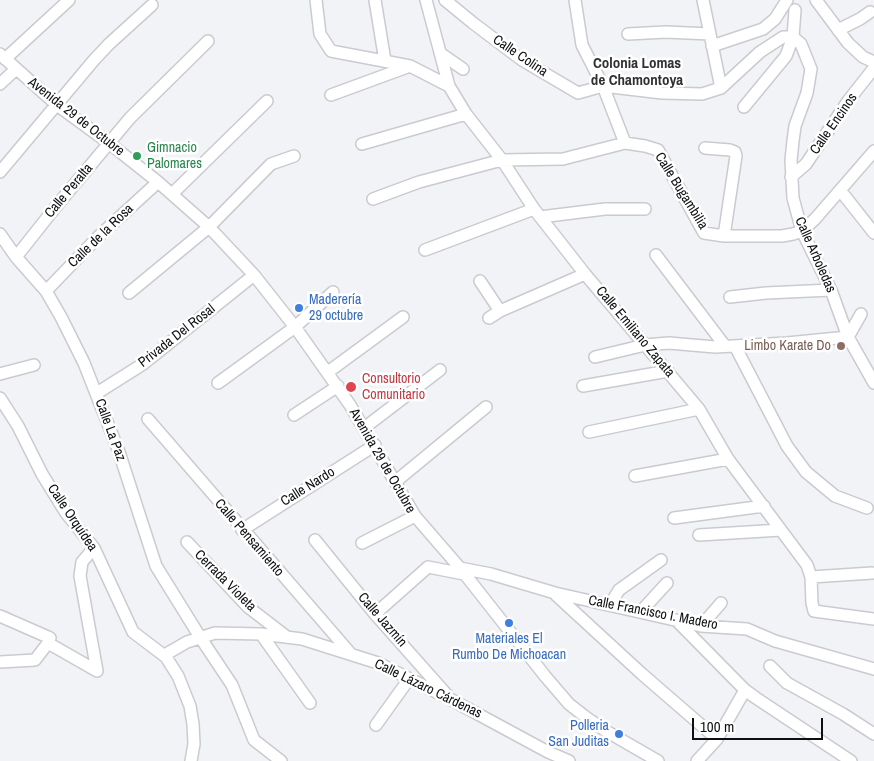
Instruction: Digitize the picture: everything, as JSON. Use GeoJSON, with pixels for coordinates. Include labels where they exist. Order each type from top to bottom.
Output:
{"type":"FeatureCollection","features":[{"type":"Feature","properties":{"kind":"street"},"geometry":{"type":"LineString","coordinates":[[2,57],[69,0]]}},
{"type":"Feature","properties":{"kind":"street"},"geometry":{"type":"LineString","coordinates":[[316,0],[320,34],[332,51],[410,66],[449,86]]}},
{"type":"Feature","properties":{"kind":"street"},"geometry":{"type":"LineString","coordinates":[[375,0],[385,61]]}},
{"type":"Feature","properties":{"kind":"street","name":"Calle Emiliano Zapata"},"geometry":{"type":"LineString","coordinates":[[426,0],[449,86],[466,114],[502,160],[537,213],[585,274],[699,409],[728,459],[807,565],[811,577],[814,611],[874,619]]}},
{"type":"Feature","properties":{"kind":"street","name":"Calle Colina"},"geometry":{"type":"LineString","coordinates":[[445,0],[472,23],[522,60],[578,93],[603,86]]}},
{"type":"Feature","properties":{"kind":"street"},"geometry":{"type":"LineString","coordinates":[[575,0],[582,46],[603,86],[625,143]]}},
{"type":"Feature","properties":{"kind":"street"},"geometry":{"type":"LineString","coordinates":[[712,46],[763,29],[775,19],[787,0]]}},
{"type":"Feature","properties":{"kind":"street"},"geometry":{"type":"LineString","coordinates":[[816,0],[855,50],[874,62]]}},
{"type":"Feature","properties":{"kind":"street"},"geometry":{"type":"LineString","coordinates":[[704,1],[721,88]]}},
{"type":"Feature","properties":{"kind":"street"},"geometry":{"type":"LineString","coordinates":[[0,172],[109,44],[152,5]]}},
{"type":"Feature","properties":{"kind":"street"},"geometry":{"type":"LineString","coordinates":[[744,107],[786,56],[793,37],[795,10]]}},
{"type":"Feature","properties":{"kind":"street"},"geometry":{"type":"LineString","coordinates":[[838,30],[870,12]]}},
{"type":"Feature","properties":{"kind":"street"},"geometry":{"type":"LineString","coordinates":[[628,34],[666,32],[710,34]]}},
{"type":"Feature","properties":{"kind":"street"},"geometry":{"type":"LineString","coordinates":[[603,86],[662,93],[702,94],[721,88],[760,52],[775,42],[783,37],[793,37]]}},
{"type":"Feature","properties":{"kind":"street","name":"Calle Arboledas"},"geometry":{"type":"LineString","coordinates":[[793,37],[801,44],[811,70],[807,93],[795,126],[791,160],[793,198],[802,231],[831,290],[848,337],[874,383]]}},
{"type":"Feature","properties":{"kind":"street","name":"Calle Peralta"},"geometry":{"type":"LineString","coordinates":[[16,257],[130,118],[208,41]]}},
{"type":"Feature","properties":{"kind":"street"},"geometry":{"type":"LineString","coordinates":[[440,53],[463,69]]}},
{"type":"Feature","properties":{"kind":"street","name":"Avenida 29 de Octubre"},"geometry":{"type":"LineString","coordinates":[[2,57],[57,105],[109,143],[172,194],[209,227],[254,275],[338,386],[375,445],[415,516],[462,571],[545,676],[569,704],[606,731],[658,761]]}},
{"type":"Feature","properties":{"kind":"street"},"geometry":{"type":"LineString","coordinates":[[331,95],[410,66]]}},
{"type":"Feature","properties":{"kind":"street","name":"Calle Encinos"},"geometry":{"type":"LineString","coordinates":[[791,177],[806,164],[848,101],[874,68]]}},
{"type":"Feature","properties":{"kind":"street"},"geometry":{"type":"LineString","coordinates":[[0,84],[16,69]]}},
{"type":"Feature","properties":{"kind":"street"},"geometry":{"type":"LineString","coordinates":[[172,194],[267,101]]}},
{"type":"Feature","properties":{"kind":"street"},"geometry":{"type":"LineString","coordinates":[[362,144],[466,114]]}},
{"type":"Feature","properties":{"kind":"street","name":"Calle Bugambilia"},"geometry":{"type":"LineString","coordinates":[[373,199],[419,182],[502,160],[563,159],[625,143],[658,150],[704,233],[724,236],[782,236],[802,231]]}},
{"type":"Feature","properties":{"kind":"street"},"geometry":{"type":"LineString","coordinates":[[705,148],[733,150],[736,156],[724,236]]}},
{"type":"Feature","properties":{"kind":"street"},"geometry":{"type":"LineString","coordinates":[[802,231],[815,219],[874,151]]}},
{"type":"Feature","properties":{"kind":"street"},"geometry":{"type":"LineString","coordinates":[[129,294],[209,227],[271,164],[294,156]]}},
{"type":"Feature","properties":{"kind":"street","name":"Calle de la Rosa"},"geometry":{"type":"LineString","coordinates":[[46,291],[98,237],[158,182]]}},
{"type":"Feature","properties":{"kind":"street"},"geometry":{"type":"LineString","coordinates":[[840,190],[874,233]]}},
{"type":"Feature","properties":{"kind":"street"},"geometry":{"type":"LineString","coordinates":[[425,250],[537,213],[645,209]]}},
{"type":"Feature","properties":{"kind":"street","name":"Calle La Paz"},"geometry":{"type":"LineString","coordinates":[[0,234],[16,257],[46,291],[62,317],[84,363],[119,452],[156,566],[232,685],[254,740],[281,761]]}},
{"type":"Feature","properties":{"kind":"street"},"geometry":{"type":"LineString","coordinates":[[656,255],[730,346],[787,446],[806,472],[835,496],[867,508]]}},
{"type":"Feature","properties":{"kind":"street"},"geometry":{"type":"LineString","coordinates":[[489,318],[500,311],[585,274]]}},
{"type":"Feature","properties":{"kind":"street","name":"Privada Del Rosal"},"geometry":{"type":"LineString","coordinates":[[97,393],[142,364],[254,275]]}},
{"type":"Feature","properties":{"kind":"street"},"geometry":{"type":"LineString","coordinates":[[480,281],[500,311]]}},
{"type":"Feature","properties":{"kind":"street"},"geometry":{"type":"LineString","coordinates":[[730,297],[766,293],[831,290]]}},
{"type":"Feature","properties":{"kind":"street"},"geometry":{"type":"LineString","coordinates":[[218,383],[295,327],[333,292]]}},
{"type":"Feature","properties":{"kind":"street"},"geometry":{"type":"LineString","coordinates":[[595,357],[645,345],[669,343],[692,346],[730,346],[848,337],[861,314]]}},
{"type":"Feature","properties":{"kind":"street"},"geometry":{"type":"LineString","coordinates":[[328,372],[404,317]]}},
{"type":"Feature","properties":{"kind":"street"},"geometry":{"type":"LineString","coordinates":[[0,374],[34,364]]}},
{"type":"Feature","properties":{"kind":"street"},"geometry":{"type":"LineString","coordinates":[[364,428],[440,370]]}},
{"type":"Feature","properties":{"kind":"street"},"geometry":{"type":"LineString","coordinates":[[583,386],[668,371]]}},
{"type":"Feature","properties":{"kind":"street"},"geometry":{"type":"LineString","coordinates":[[294,415],[338,386]]}},
{"type":"Feature","properties":{"kind":"street","name":"Calle Orquídea"},"geometry":{"type":"LineString","coordinates":[[0,398],[18,426],[42,474],[66,513],[94,548],[133,632],[167,655]]}},
{"type":"Feature","properties":{"kind":"street"},"geometry":{"type":"LineString","coordinates":[[395,482],[486,406]]}},
{"type":"Feature","properties":{"kind":"street"},"geometry":{"type":"LineString","coordinates":[[589,432],[699,409]]}},
{"type":"Feature","properties":{"kind":"street","name":"Calle Pensamiento"},"geometry":{"type":"LineString","coordinates":[[148,419],[352,656]]}},
{"type":"Feature","properties":{"kind":"street","name":"Calle Nardo"},"geometry":{"type":"LineString","coordinates":[[242,530],[375,445]]}},
{"type":"Feature","properties":{"kind":"street"},"geometry":{"type":"LineString","coordinates":[[635,476],[728,459]]}},
{"type":"Feature","properties":{"kind":"street"},"geometry":{"type":"LineString","coordinates":[[674,518],[764,506]]}},
{"type":"Feature","properties":{"kind":"street"},"geometry":{"type":"LineString","coordinates":[[362,543],[415,516]]}},
{"type":"Feature","properties":{"kind":"street"},"geometry":{"type":"LineString","coordinates":[[699,536],[781,530]]}},
{"type":"Feature","properties":{"kind":"street","name":"Calle Jazmín"},"geometry":{"type":"LineString","coordinates":[[315,540],[375,614],[450,698]]}},
{"type":"Feature","properties":{"kind":"street","name":"Cerrada Violeta"},"geometry":{"type":"LineString","coordinates":[[187,542],[248,606],[288,637]]}},
{"type":"Feature","properties":{"kind":"street"},"geometry":{"type":"LineString","coordinates":[[48,643],[97,671],[80,576],[82,562],[94,548]]}},
{"type":"Feature","properties":{"kind":"street"},"geometry":{"type":"LineString","coordinates":[[610,605],[619,590],[661,560]]}},
{"type":"Feature","properties":{"kind":"street","name":"Calle Francisco I. Madero"},"geometry":{"type":"LineString","coordinates":[[375,614],[428,567],[491,574],[555,593],[701,626],[747,629],[775,641],[874,669]]}},
{"type":"Feature","properties":{"kind":"street"},"geometry":{"type":"LineString","coordinates":[[811,577],[872,573]]}},
{"type":"Feature","properties":{"kind":"street"},"geometry":{"type":"LineString","coordinates":[[645,612],[645,607],[667,583]]}},
{"type":"Feature","properties":{"kind":"street"},"geometry":{"type":"LineString","coordinates":[[555,593],[642,674],[717,739]]}},
{"type":"Feature","properties":{"kind":"street"},"geometry":{"type":"LineString","coordinates":[[701,626],[722,603]]}},
{"type":"Feature","properties":{"kind":"street"},"geometry":{"type":"LineString","coordinates":[[0,616],[50,638],[35,660],[0,662]]}},
{"type":"Feature","properties":{"kind":"street"},"geometry":{"type":"LineString","coordinates":[[676,620],[745,690],[852,761]]}},
{"type":"Feature","properties":{"kind":"street","name":"Calle Lázaro Cárdenas"},"geometry":{"type":"LineString","coordinates":[[167,655],[187,642],[215,633],[261,634],[302,639],[378,663],[450,698],[548,752],[569,761]]}},
{"type":"Feature","properties":{"kind":"street"},"geometry":{"type":"LineString","coordinates":[[261,634],[310,704]]}},
{"type":"Feature","properties":{"kind":"street"},"geometry":{"type":"LineString","coordinates":[[167,655],[190,706],[194,744],[191,761]]}},
{"type":"Feature","properties":{"kind":"street"},"geometry":{"type":"LineString","coordinates":[[770,666],[787,684],[843,714],[874,734]]}},
{"type":"Feature","properties":{"kind":"street"},"geometry":{"type":"LineString","coordinates":[[376,725],[409,679]]}},
{"type":"Feature","properties":{"kind":"street"},"geometry":{"type":"LineString","coordinates":[[697,761],[717,739],[745,690]]}},
{"type":"Feature","properties":{"kind":"place","name":"Gimnacio Palomares"},"geometry":{"type":"Point","coordinates":[137,156]}},
{"type":"Feature","properties":{"kind":"place","name":"Maderería 29 octubre"},"geometry":{"type":"Point","coordinates":[299,308]}},
{"type":"Feature","properties":{"kind":"place","name":"Limbo Karate Do"},"geometry":{"type":"Point","coordinates":[841,346]}},
{"type":"Feature","properties":{"kind":"place","name":"Consultorio Comunitario"},"geometry":{"type":"Point","coordinates":[351,387]}},
{"type":"Feature","properties":{"kind":"place","name":"Materiales El Rumbo De Michoacan"},"geometry":{"type":"Point","coordinates":[509,623]}},
{"type":"Feature","properties":{"kind":"place","name":"Polleria San Juditas"},"geometry":{"type":"Point","coordinates":[619,734]}},
{"type":"Feature","properties":{"kind":"district","name":"Colonia Lomas de Chamontoya"},"geometry":{"type":"Point","coordinates":[637,72]}}]}
